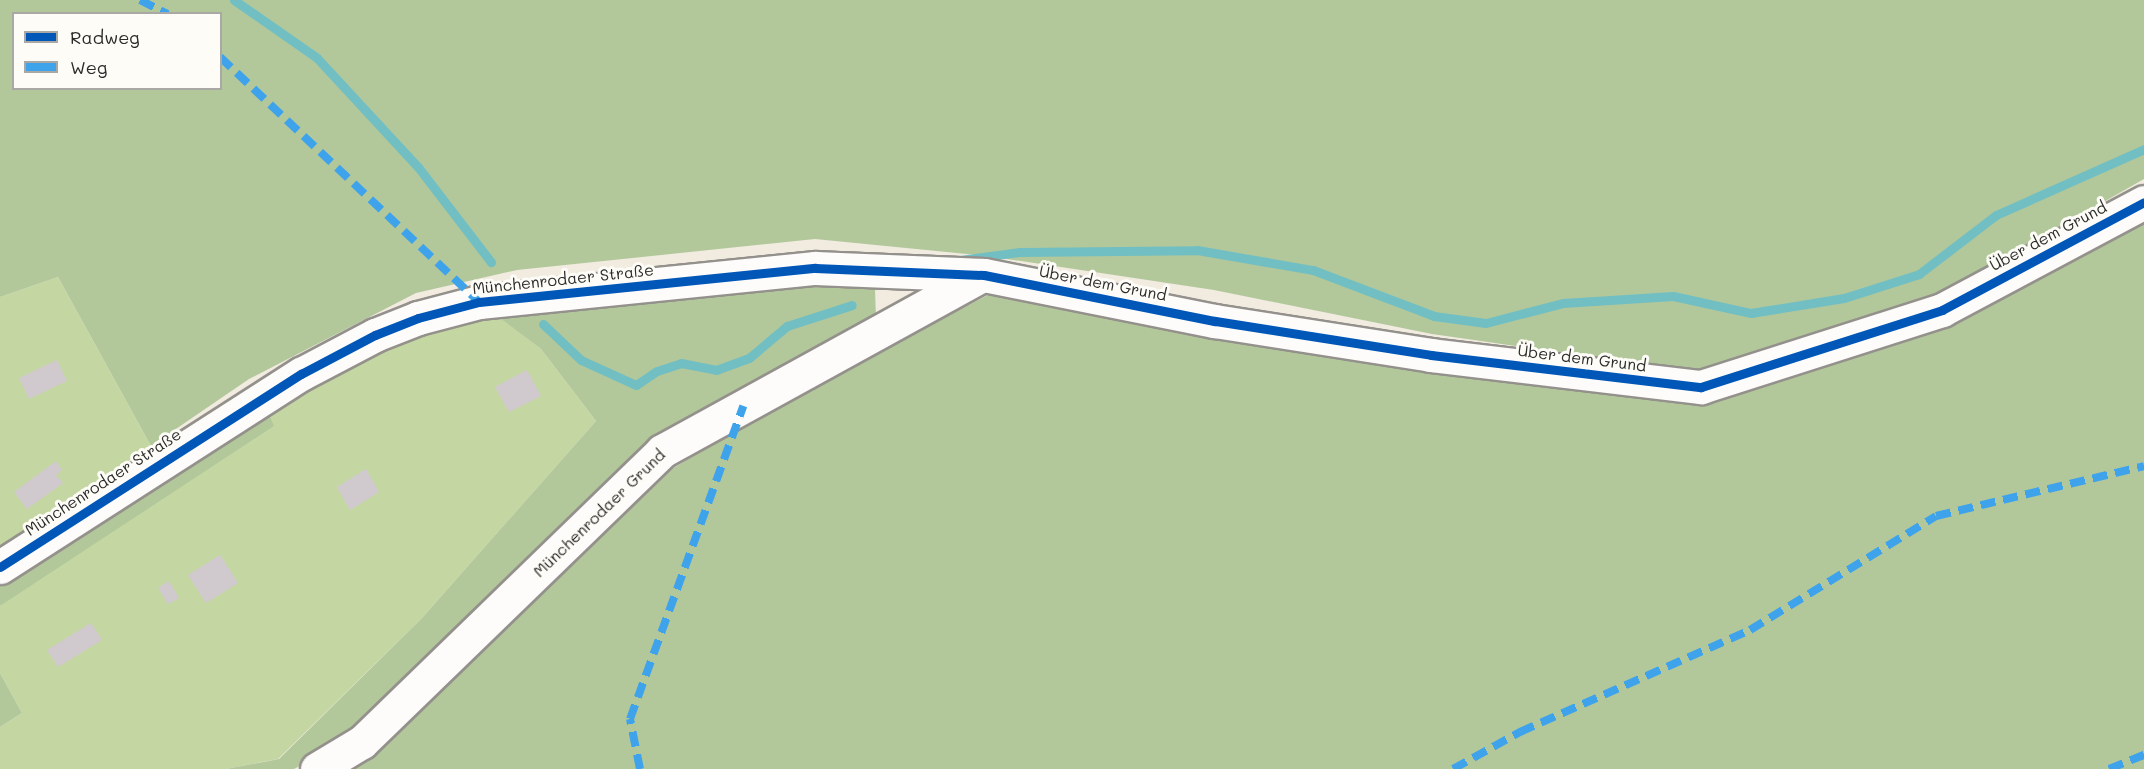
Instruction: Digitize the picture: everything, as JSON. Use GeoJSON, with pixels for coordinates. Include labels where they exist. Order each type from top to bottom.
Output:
{"type":"FeatureCollection","features":[{"type":"Feature","properties":{"kind":"street","name":"Über dem Grund"},"geometry":{"type":"LineString","coordinates":[[984,275],[1215,321],[1352,343],[1701,387],[1942,310],[2144,202]]}},
{"type":"Feature","properties":{"kind":"street","name":"Münchenrodaer Straße"},"geometry":{"type":"LineString","coordinates":[[0,567],[301,374],[375,335],[418,318],[479,302],[815,268],[984,275]]}},
{"type":"Feature","properties":{"kind":"street","name":"Münchenrodaer Grund"},"geometry":{"type":"LineString","coordinates":[[317,769],[362,742],[662,451],[984,275]]}},
{"type":"Feature","properties":{"kind":"green space"},"geometry":{"type":"Polygon","coordinates":[[[0,0],[2144,0],[2144,179],[1942,294],[1699,372],[1432,334],[1214,290],[987,256],[815,239],[517,270],[416,293],[249,379],[151,446],[58,277],[0,297],[0,0]]]}},
{"type":"Feature","properties":{"kind":"green space"},"geometry":{"type":"Polygon","coordinates":[[[2144,219],[2144,769],[354,769],[370,760],[672,469],[755,417],[988,295],[1697,404],[1943,325],[2144,219]]]}},
{"type":"Feature","properties":{"kind":"green space"},"geometry":{"type":"Polygon","coordinates":[[[58,277],[151,446],[0,546],[0,297],[58,277]]]}},
{"type":"Feature","properties":{"kind":"green space"},"geometry":{"type":"Polygon","coordinates":[[[816,280],[875,289],[876,319],[659,442],[356,735],[294,769],[226,769],[279,759],[422,618],[596,421],[541,349],[489,310],[816,280]]]}},
{"type":"Feature","properties":{"kind":"green space"},"geometry":{"type":"Polygon","coordinates":[[[479,302],[541,349],[596,421],[422,618],[278,759],[226,769],[0,769],[0,727],[22,713],[0,673],[0,606],[262,399],[479,302]]]}},
{"type":"Feature","properties":{"kind":"green space"},"geometry":{"type":"Polygon","coordinates":[[[265,405],[274,426],[0,606],[0,578],[265,405]]]}},
{"type":"Feature","properties":{"kind":"green space"},"geometry":{"type":"Polygon","coordinates":[[[0,673],[22,713],[0,727],[0,673]]]}},
{"type":"Feature","properties":{"kind":"building"},"geometry":{"type":"Polygon","coordinates":[[[57,360],[67,381],[29,399],[19,378],[57,360]]]}},
{"type":"Feature","properties":{"kind":"building"},"geometry":{"type":"Polygon","coordinates":[[[527,370],[541,396],[509,412],[495,387],[527,370]]]}},
{"type":"Feature","properties":{"kind":"building"},"geometry":{"type":"Polygon","coordinates":[[[56,461],[62,470],[56,475],[63,483],[27,509],[14,492],[56,461]]]}},
{"type":"Feature","properties":{"kind":"building"},"geometry":{"type":"Polygon","coordinates":[[[366,469],[379,492],[350,510],[337,487],[366,469]]]}},
{"type":"Feature","properties":{"kind":"building"},"geometry":{"type":"Polygon","coordinates":[[[220,555],[238,583],[206,603],[188,575],[220,555]]]}},
{"type":"Feature","properties":{"kind":"building"},"geometry":{"type":"Polygon","coordinates":[[[169,581],[179,598],[168,604],[158,588],[169,581]]]}},
{"type":"Feature","properties":{"kind":"building"},"geometry":{"type":"Polygon","coordinates":[[[91,623],[102,640],[58,667],[47,650],[91,623]]]}},
{"type":"Feature","properties":{"kind":"waterway"},"geometry":{"type":"LineString","coordinates":[[234,0],[317,58],[418,167],[491,262]]}},
{"type":"Feature","properties":{"kind":"waterway"},"geometry":{"type":"LineString","coordinates":[[960,260],[1019,252],[1197,250],[1313,270],[1434,316],[1486,323],[1563,303],[1673,296],[1751,313],[1844,298],[1919,274],[1996,215],[2144,149]]}},
{"type":"Feature","properties":{"kind":"waterway"},"geometry":{"type":"LineString","coordinates":[[543,324],[581,360],[636,385],[657,371],[681,363],[716,370],[749,358],[787,326],[852,305]]}},
{"type":"Feature","properties":{"kind":"marked path"},"geometry":{"type":"LineString","coordinates":[[140,0],[164,12]]}},
{"type":"Feature","properties":{"kind":"marked path"},"geometry":{"type":"LineString","coordinates":[[222,59],[479,302]]}},
{"type":"Feature","properties":{"kind":"marked path"},"geometry":{"type":"LineString","coordinates":[[640,769],[630,719],[743,406]]}},
{"type":"Feature","properties":{"kind":"marked path"},"geometry":{"type":"LineString","coordinates":[[1453,769],[1520,732],[1750,630],[1936,516],[2144,466]]}},
{"type":"Feature","properties":{"kind":"marked path"},"geometry":{"type":"LineString","coordinates":[[2109,769],[2144,755]]}},
{"type":"Feature","properties":{"kind":"cycle path"},"geometry":{"type":"LineString","coordinates":[[0,567],[301,374],[375,335],[418,318],[479,302],[815,268],[984,275],[1215,321],[1431,355],[1701,387],[1942,310],[2144,202]]}}]}
